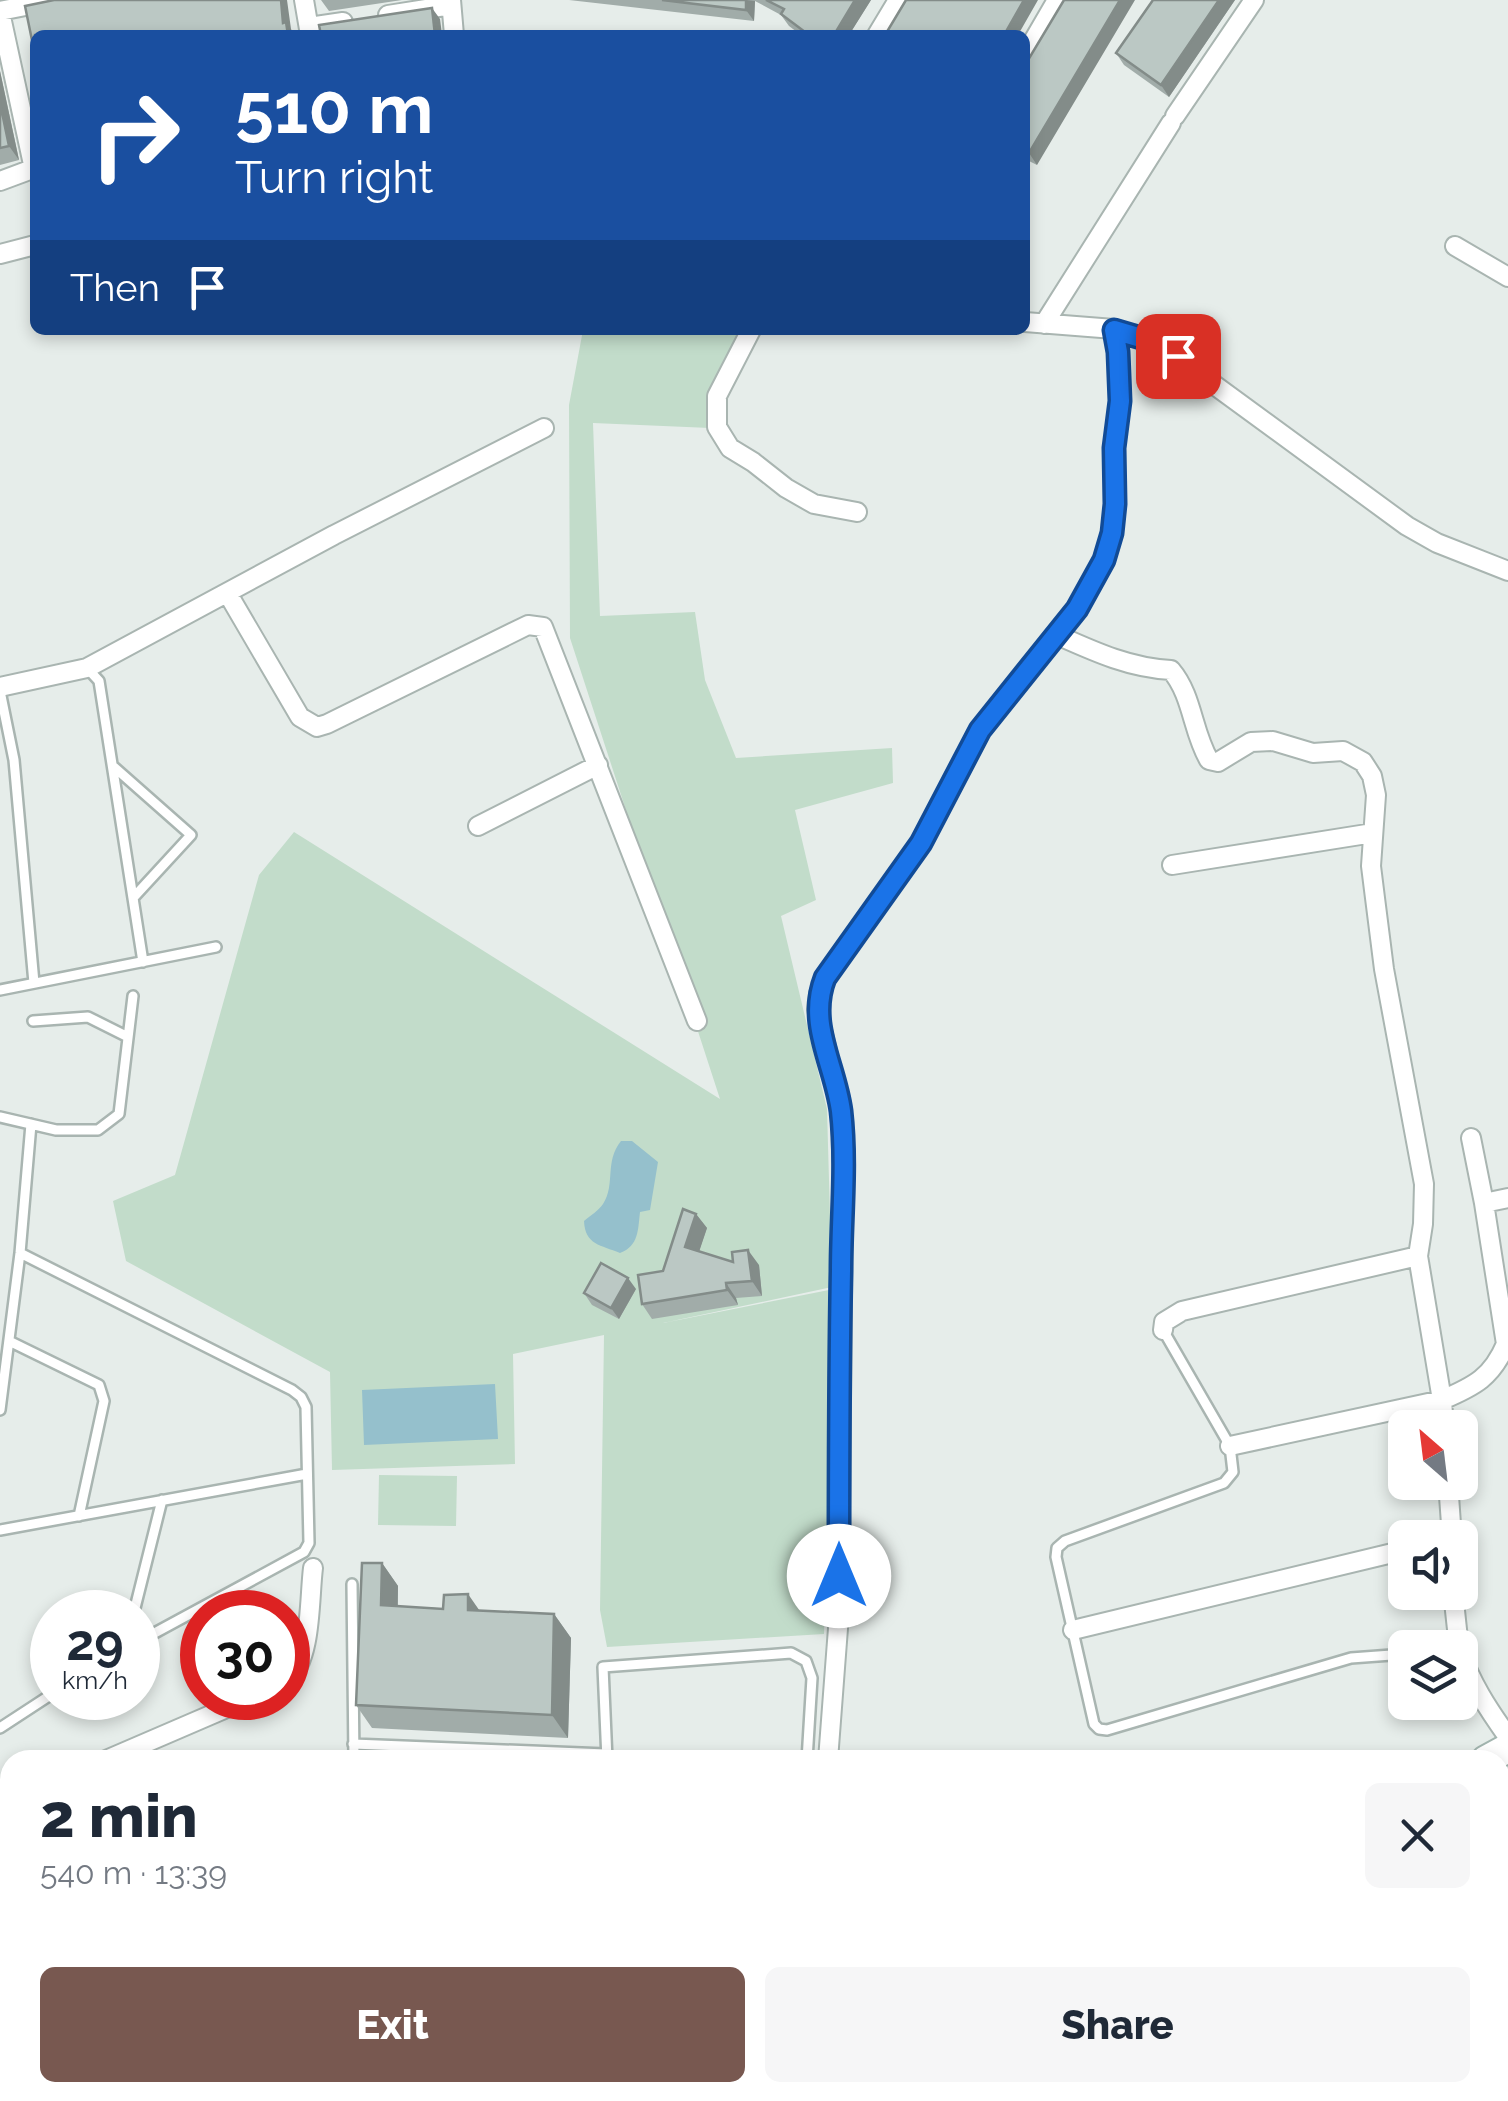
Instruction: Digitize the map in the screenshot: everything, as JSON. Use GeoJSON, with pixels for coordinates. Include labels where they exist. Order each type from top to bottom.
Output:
{"type":"FeatureCollection","features":[{"type":"Feature","properties":{"kind":"street"},"geometry":{"type":"LineString","coordinates":[[30,150],[0,11],[56,0]]}},
{"type":"Feature","properties":{"kind":"street"},"geometry":{"type":"LineString","coordinates":[[304,0],[309,30]]}},
{"type":"Feature","properties":{"kind":"street"},"geometry":{"type":"LineString","coordinates":[[880,30],[898,0]]}},
{"type":"Feature","properties":{"kind":"street"},"geometry":{"type":"LineString","coordinates":[[1030,46],[1057,0]]}},
{"type":"Feature","properties":{"kind":"street"},"geometry":{"type":"LineString","coordinates":[[1254,0],[1034,323],[1114,330],[1158,343],[1407,526],[1437,544],[1508,571]]}},
{"type":"Feature","properties":{"kind":"street"},"geometry":{"type":"LineString","coordinates":[[314,30],[451,2],[454,30]]}},
{"type":"Feature","properties":{"kind":"street"},"geometry":{"type":"LineString","coordinates":[[0,181],[30,170]]}},
{"type":"Feature","properties":{"kind":"street"},"geometry":{"type":"LineString","coordinates":[[0,254],[30,246]]}},
{"type":"Feature","properties":{"kind":"street"},"geometry":{"type":"LineString","coordinates":[[1456,246],[1508,277]]}},
{"type":"Feature","properties":{"kind":"street"},"geometry":{"type":"LineString","coordinates":[[829,1750],[838,1615],[843,1189],[840,1110],[820,1028],[819,994],[825,978],[921,843],[980,730],[1077,609],[1104,560],[1115,504],[1114,448],[1120,401],[1114,330]]}},
{"type":"Feature","properties":{"kind":"street"},"geometry":{"type":"LineString","coordinates":[[748,335],[718,396],[717,427],[730,448],[786,488],[814,504],[856,512]]}},
{"type":"Feature","properties":{"kind":"street"},"geometry":{"type":"LineString","coordinates":[[0,689],[87,668],[544,428]]}},
{"type":"Feature","properties":{"kind":"street"},"geometry":{"type":"LineString","coordinates":[[228,594],[300,716],[317,727],[528,625],[546,630],[698,1021]]}},
{"type":"Feature","properties":{"kind":"street"},"geometry":{"type":"LineString","coordinates":[[1057,635],[1108,658],[1149,669],[1171,670],[1181,682],[1200,745],[1209,760],[1218,762],[1251,742],[1272,741],[1312,753],[1344,751],[1363,762],[1372,776],[1376,795],[1372,866],[1384,969],[1424,1184],[1418,1256],[1443,1410]]}},
{"type":"Feature","properties":{"kind":"street"},"geometry":{"type":"LineString","coordinates":[[478,826],[598,765]]}},
{"type":"Feature","properties":{"kind":"street"},"geometry":{"type":"LineString","coordinates":[[1172,864],[1372,833]]}},
{"type":"Feature","properties":{"kind":"street"},"geometry":{"type":"LineString","coordinates":[[1230,1446],[1442,1400],[1482,1380],[1498,1364],[1507,1343],[1471,1138]]}},
{"type":"Feature","properties":{"kind":"street"},"geometry":{"type":"LineString","coordinates":[[1484,1203],[1508,1198]]}},
{"type":"Feature","properties":{"kind":"street"},"geometry":{"type":"LineString","coordinates":[[1163,1330],[1164,1322],[1182,1311],[1418,1256]]}},
{"type":"Feature","properties":{"kind":"street"},"geometry":{"type":"LineString","coordinates":[[1073,1630],[1388,1554]]}},
{"type":"Feature","properties":{"kind":"street"},"geometry":{"type":"LineString","coordinates":[[310,1591],[312,1568]]}},
{"type":"Feature","properties":{"kind":"street"},"geometry":{"type":"LineString","coordinates":[[1478,1693],[1508,1737]]}},
{"type":"Feature","properties":{"kind":"street"},"geometry":{"type":"LineString","coordinates":[[129,1750],[199,1720]]}},
{"type":"Feature","properties":{"kind":"lane"},"geometry":{"type":"LineString","coordinates":[[87,668],[99,682],[143,962]]}},
{"type":"Feature","properties":{"kind":"lane"},"geometry":{"type":"LineString","coordinates":[[0,689],[14,760],[34,983]]}},
{"type":"Feature","properties":{"kind":"lane"},"geometry":{"type":"LineString","coordinates":[[114,767],[191,835],[133,898]]}},
{"type":"Feature","properties":{"kind":"lane"},"geometry":{"type":"LineString","coordinates":[[0,990],[216,948]]}},
{"type":"Feature","properties":{"kind":"lane"},"geometry":{"type":"LineString","coordinates":[[0,1117],[56,1130],[98,1130],[119,1114],[133,996]]}},
{"type":"Feature","properties":{"kind":"lane"},"geometry":{"type":"LineString","coordinates":[[33,1021],[88,1017],[128,1037]]}},
{"type":"Feature","properties":{"kind":"lane"},"geometry":{"type":"LineString","coordinates":[[0,1410],[31,1124]]}},
{"type":"Feature","properties":{"kind":"lane"},"geometry":{"type":"LineString","coordinates":[[20,1252],[302,1397],[308,1416],[308,1543],[304,1552],[160,1630]]}},
{"type":"Feature","properties":{"kind":"lane"},"geometry":{"type":"LineString","coordinates":[[1163,1330],[1230,1446],[1233,1472],[1224,1483],[1064,1541],[1057,1548],[1094,1724],[1107,1730],[1351,1658],[1388,1655]]}},
{"type":"Feature","properties":{"kind":"lane"},"geometry":{"type":"LineString","coordinates":[[9,1341],[99,1385],[103,1392],[79,1516]]}},
{"type":"Feature","properties":{"kind":"lane"},"geometry":{"type":"LineString","coordinates":[[0,1530],[307,1474]]}},
{"type":"Feature","properties":{"kind":"lane"},"geometry":{"type":"LineString","coordinates":[[140,1590],[162,1500]]}},
{"type":"Feature","properties":{"kind":"lane"},"geometry":{"type":"LineString","coordinates":[[352,1584],[353,1750]]}},
{"type":"Feature","properties":{"kind":"lane"},"geometry":{"type":"LineString","coordinates":[[606,1750],[604,1667],[791,1653],[806,1661],[812,1678],[808,1750]]}},
{"type":"Feature","properties":{"kind":"lane"},"geometry":{"type":"LineString","coordinates":[[0,1728],[30,1708]]}},
{"type":"Feature","properties":{"kind":"lane"},"geometry":{"type":"LineString","coordinates":[[353,1744],[470,1750]]}},
{"type":"Feature","properties":{"kind":"green space"},"geometry":{"type":"Polygon","coordinates":[[[582,335],[738,335],[708,392],[710,428],[593,423],[600,616],[695,612],[705,680],[736,758],[892,748],[893,783],[795,810],[816,900],[781,916],[827,1109],[832,1287],[663,1323],[834,1289],[824,1634],[607,1647],[600,1610],[604,1335],[513,1354],[515,1464],[332,1470],[330,1372],[126,1261],[113,1201],[175,1175],[259,875],[294,832],[720,1099],[570,638],[569,405],[582,335]]]}},
{"type":"Feature","properties":{"kind":"green space"},"geometry":{"type":"Polygon","coordinates":[[[379,1475],[457,1476],[456,1526],[378,1525],[379,1475]]]}},
{"type":"Feature","properties":{"kind":"water"},"geometry":{"type":"Polygon","coordinates":[[[621,1141],[632,1141],[658,1162],[650,1210],[640,1212],[634,1241],[620,1253],[591,1240],[584,1221],[607,1196],[613,1157],[621,1141]]]}},
{"type":"Feature","properties":{"kind":"water"},"geometry":{"type":"Polygon","coordinates":[[[495,1384],[498,1439],[364,1445],[362,1390],[495,1384]]]}},
{"type":"Feature","properties":{"kind":"building"},"geometry":{"type":"Polygon","coordinates":[[[54,0],[281,0],[287,30],[30,30],[25,6],[54,0]]]}},
{"type":"Feature","properties":{"kind":"building"},"geometry":{"type":"Polygon","coordinates":[[[662,0],[746,0],[746,10],[662,0]]]}},
{"type":"Feature","properties":{"kind":"building"},"geometry":{"type":"Polygon","coordinates":[[[766,0],[855,0],[837,30],[802,30],[781,14],[784,9],[766,0]]]}},
{"type":"Feature","properties":{"kind":"building"},"geometry":{"type":"Polygon","coordinates":[[[906,0],[1024,0],[1007,30],[888,30],[906,0]]]}},
{"type":"Feature","properties":{"kind":"building"},"geometry":{"type":"Polygon","coordinates":[[[1064,0],[1120,0],[1030,151],[1030,57],[1064,0]]]}},
{"type":"Feature","properties":{"kind":"building"},"geometry":{"type":"Polygon","coordinates":[[[1153,0],[1219,0],[1161,85],[1116,53],[1153,0]]]}},
{"type":"Feature","properties":{"kind":"building"},"geometry":{"type":"Polygon","coordinates":[[[432,8],[434,30],[320,30],[319,25],[432,8]]]}},
{"type":"Feature","properties":{"kind":"building"},"geometry":{"type":"Polygon","coordinates":[[[0,103],[9,146],[0,148],[0,103]]]}},
{"type":"Feature","properties":{"kind":"building"},"geometry":{"type":"Polygon","coordinates":[[[683,1209],[696,1214],[685,1247],[733,1262],[732,1252],[748,1250],[752,1281],[726,1283],[727,1290],[642,1304],[638,1275],[663,1271],[683,1209]]]}},
{"type":"Feature","properties":{"kind":"building"},"geometry":{"type":"Polygon","coordinates":[[[601,1263],[628,1278],[611,1308],[584,1293],[601,1263]]]}},
{"type":"Feature","properties":{"kind":"building"},"geometry":{"type":"Polygon","coordinates":[[[362,1563],[382,1563],[381,1605],[443,1609],[444,1595],[468,1594],[468,1610],[554,1614],[552,1715],[356,1705],[362,1563]]]}},
{"type":"Feature","properties":{"kind":"route"},"geometry":{"type":"LineString","coordinates":[[839,1576],[843,1189],[840,1110],[820,1028],[819,994],[825,978],[921,843],[980,730],[1077,609],[1104,560],[1115,504],[1114,448],[1120,401],[1114,330],[1158,343],[1178,356]]}}]}
